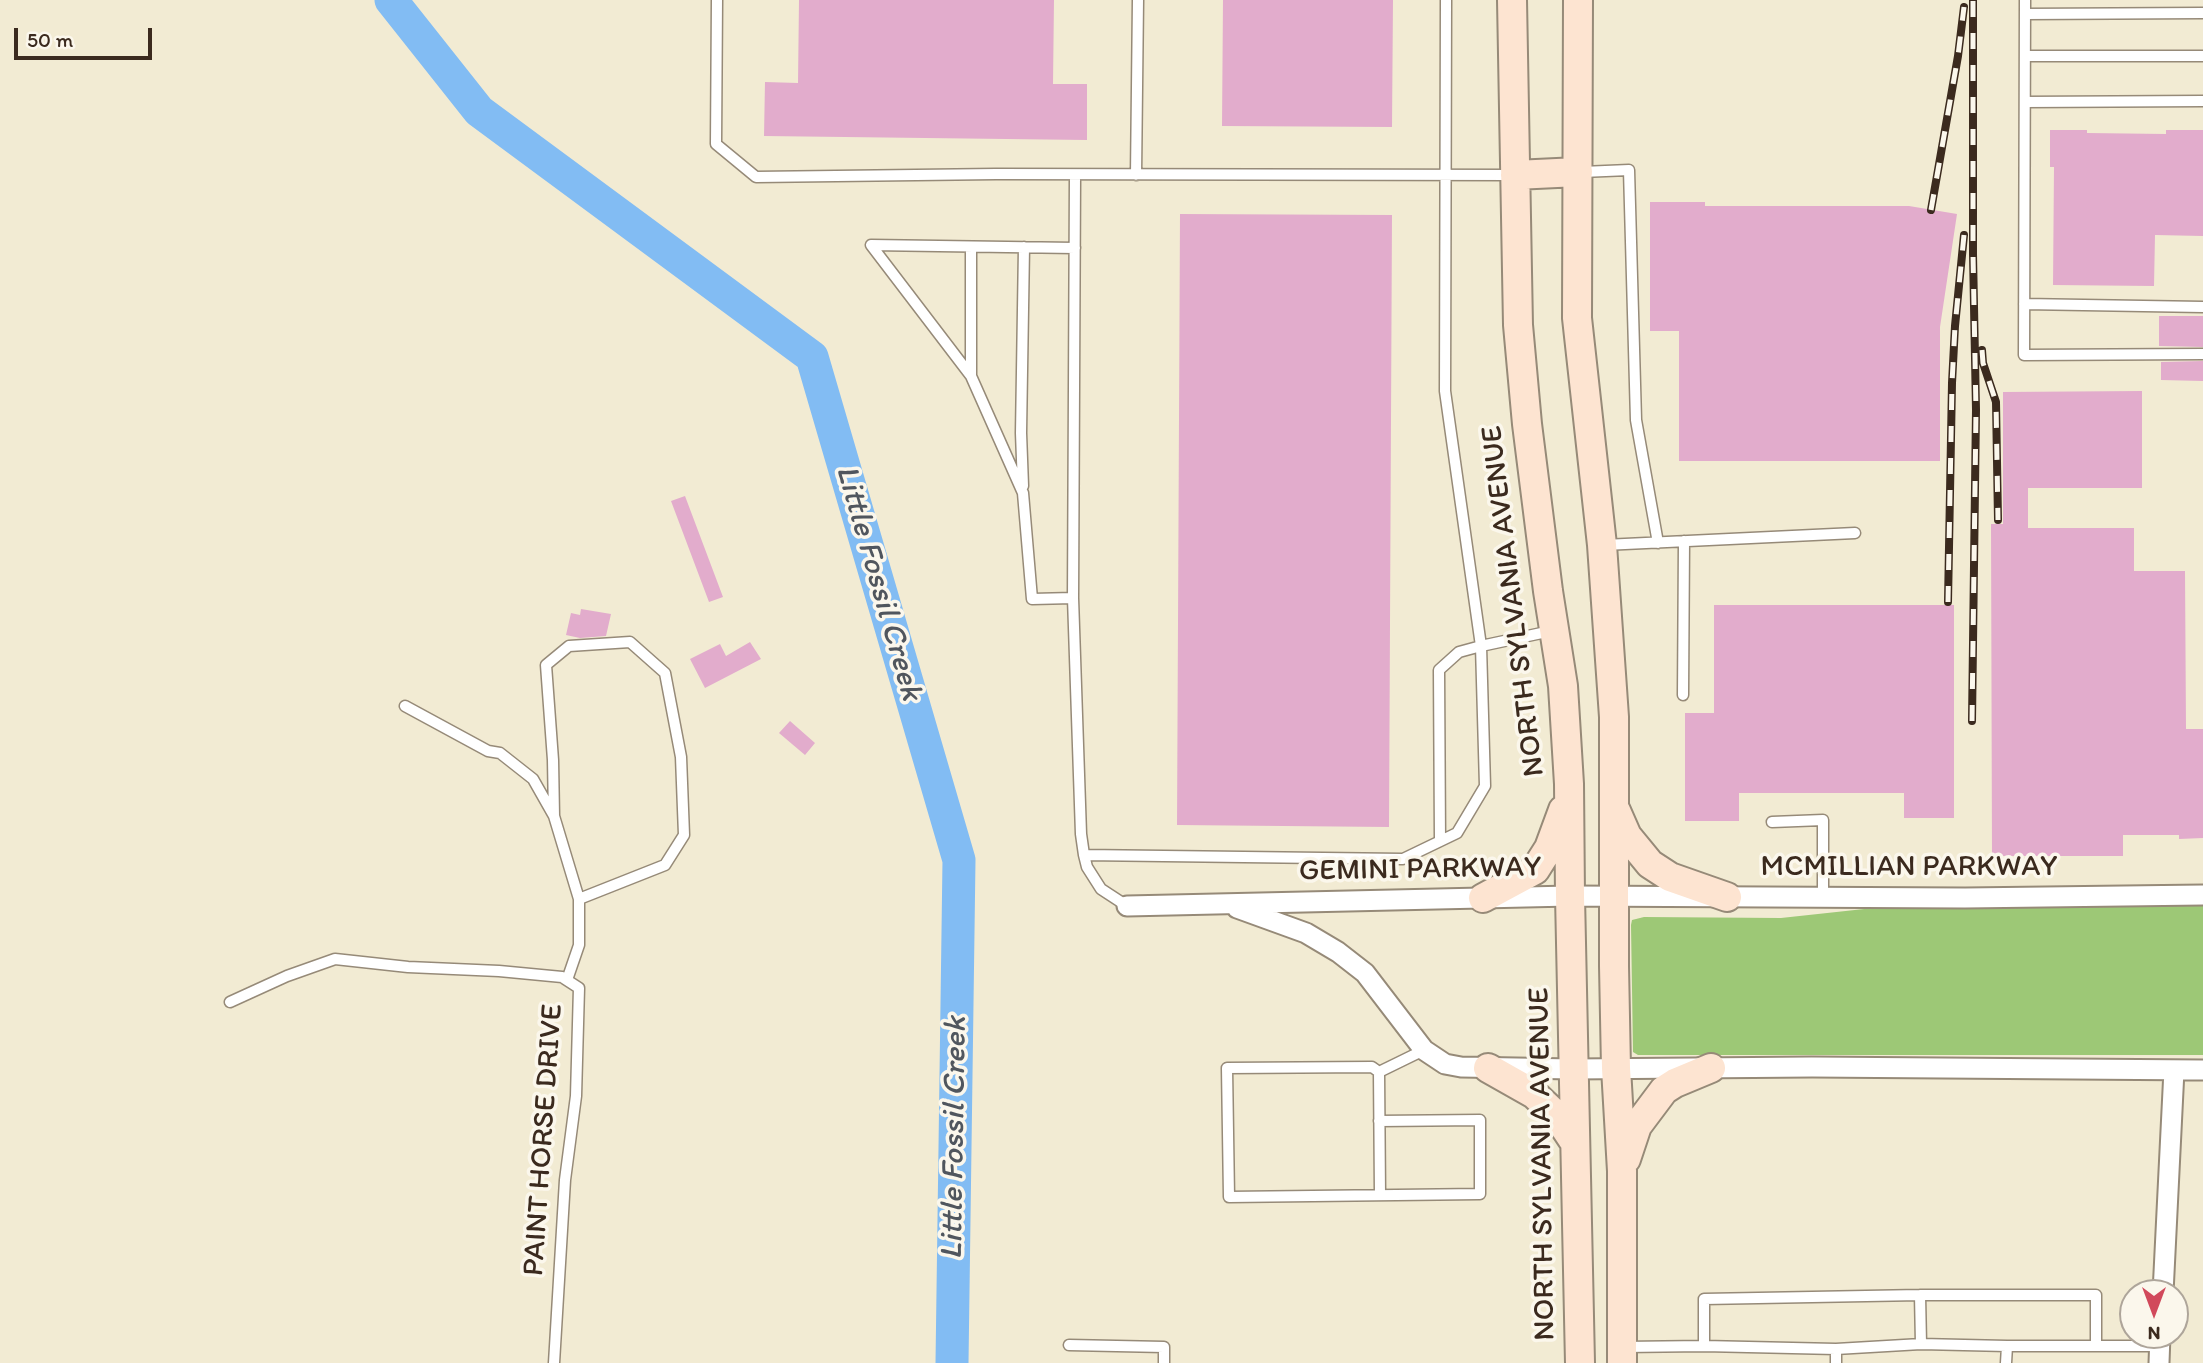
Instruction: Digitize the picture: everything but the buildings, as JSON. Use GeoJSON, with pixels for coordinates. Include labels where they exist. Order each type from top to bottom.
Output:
{"type":"FeatureCollection","features":[{"type":"Feature","properties":{"kind":"main road","name":"NORTH SYLVANIA AVENUE"},"geometry":{"type":"LineString","coordinates":[[1512,0],[1518,325],[1527,424],[1563,685],[1569,784],[1580,1363]]}},
{"type":"Feature","properties":{"kind":"main road"},"geometry":{"type":"LineString","coordinates":[[1578,0],[1577,318],[1602,545],[1614,718],[1616,1068],[1622,1171],[1622,1355]]}},
{"type":"Feature","properties":{"kind":"main road"},"geometry":{"type":"LineString","coordinates":[[1515,175],[1578,172]]}},
{"type":"Feature","properties":{"kind":"main road"},"geometry":{"type":"LineString","coordinates":[[1483,898],[1535,870],[1549,848],[1561,819],[1569,784]]}},
{"type":"Feature","properties":{"kind":"main road"},"geometry":{"type":"LineString","coordinates":[[1613,803],[1626,836],[1650,864],[1670,877],[1727,897]]}},
{"type":"Feature","properties":{"kind":"main road"},"geometry":{"type":"LineString","coordinates":[[1488,1068],[1534,1094],[1557,1116],[1575,1143]]}},
{"type":"Feature","properties":{"kind":"main road"},"geometry":{"type":"LineString","coordinates":[[1622,1171],[1637,1126],[1664,1090],[1712,1068]]}},
{"type":"Feature","properties":{"kind":"street","name":"MCMILLIAN PARKWAY"},"geometry":{"type":"LineString","coordinates":[[1615,896],[2203,895]]}},
{"type":"Feature","properties":{"kind":"street","name":"GEMINI PARKWAY"},"geometry":{"type":"LineString","coordinates":[[1127,906],[1615,896]]}},
{"type":"Feature","properties":{"kind":"street","name":"GEMINI PARKWAY"},"geometry":{"type":"LineString","coordinates":[[1226,904],[1306,933],[1338,952],[1364,973],[1424,1050],[1445,1064],[1488,1068],[1616,1068]]}},
{"type":"Feature","properties":{"kind":"street"},"geometry":{"type":"LineString","coordinates":[[1616,1068],[2203,1070]]}},
{"type":"Feature","properties":{"kind":"street"},"geometry":{"type":"LineString","coordinates":[[2164,1279],[2174,1070]]}},
{"type":"Feature","properties":{"kind":"lane"},"geometry":{"type":"LineString","coordinates":[[717,0],[716,144],[756,177],[1515,175]]}},
{"type":"Feature","properties":{"kind":"lane"},"geometry":{"type":"LineString","coordinates":[[1136,175],[1138,0]]}},
{"type":"Feature","properties":{"kind":"lane"},"geometry":{"type":"LineString","coordinates":[[1084,855],[1403,859],[1457,833],[1485,786],[1481,646],[1445,391],[1446,0]]}},
{"type":"Feature","properties":{"kind":"lane"},"geometry":{"type":"LineString","coordinates":[[2025,0],[2024,355],[2203,354]]}},
{"type":"Feature","properties":{"kind":"lane"},"geometry":{"type":"LineString","coordinates":[[2025,14],[2203,13]]}},
{"type":"Feature","properties":{"kind":"lane"},"geometry":{"type":"LineString","coordinates":[[2025,55],[2203,56]]}},
{"type":"Feature","properties":{"kind":"lane"},"geometry":{"type":"LineString","coordinates":[[2025,102],[2203,101]]}},
{"type":"Feature","properties":{"kind":"lane"},"geometry":{"type":"LineString","coordinates":[[1578,172],[1629,170],[1636,420],[1658,543]]}},
{"type":"Feature","properties":{"kind":"lane"},"geometry":{"type":"LineString","coordinates":[[1075,175],[1073,598],[1081,834],[1087,867],[1101,889],[1127,906]]}},
{"type":"Feature","properties":{"kind":"lane"},"geometry":{"type":"LineString","coordinates":[[1023,493],[971,376],[871,245],[1075,248]]}},
{"type":"Feature","properties":{"kind":"lane"},"geometry":{"type":"LineString","coordinates":[[971,247],[971,376]]}},
{"type":"Feature","properties":{"kind":"lane"},"geometry":{"type":"LineString","coordinates":[[1024,247],[1021,433],[1032,599],[1073,598]]}},
{"type":"Feature","properties":{"kind":"lane"},"geometry":{"type":"LineString","coordinates":[[2024,304],[2203,307]]}},
{"type":"Feature","properties":{"kind":"lane"},"geometry":{"type":"LineString","coordinates":[[1602,545],[1855,533]]}},
{"type":"Feature","properties":{"kind":"lane"},"geometry":{"type":"LineString","coordinates":[[1683,695],[1684,541]]}},
{"type":"Feature","properties":{"kind":"lane"},"geometry":{"type":"LineString","coordinates":[[1440,841],[1439,670],[1458,652],[1554,631]]}},
{"type":"Feature","properties":{"kind":"lane"},"geometry":{"type":"LineString","coordinates":[[554,816],[546,665],[569,646],[630,642],[665,673],[681,757],[684,835],[665,865],[579,899]]}},
{"type":"Feature","properties":{"kind":"lane"},"geometry":{"type":"LineString","coordinates":[[405,706],[488,751],[500,753],[533,779],[554,816],[579,899],[579,945],[567,980]]}},
{"type":"Feature","properties":{"kind":"lane"},"geometry":{"type":"LineString","coordinates":[[1772,822],[1822,820],[1822,897]]}},
{"type":"Feature","properties":{"kind":"lane","name":"PAINT HORSE DRIVE"},"geometry":{"type":"LineString","coordinates":[[230,1002],[287,976],[335,959],[408,967],[537,974],[562,977],[579,988],[576,1096],[565,1180],[554,1363]]}},
{"type":"Feature","properties":{"kind":"lane"},"geometry":{"type":"LineString","coordinates":[[1379,1072],[1424,1050]]}},
{"type":"Feature","properties":{"kind":"lane"},"geometry":{"type":"LineString","coordinates":[[1379,1072],[1372,1067],[1227,1068],[1229,1197],[1480,1195],[1480,1120],[1379,1121]]}},
{"type":"Feature","properties":{"kind":"lane"},"geometry":{"type":"LineString","coordinates":[[1379,1072],[1380,1195]]}},
{"type":"Feature","properties":{"kind":"lane"},"geometry":{"type":"LineString","coordinates":[[1704,1346],[1704,1299],[1920,1295],[2096,1295],[2096,1346]]}},
{"type":"Feature","properties":{"kind":"lane"},"geometry":{"type":"LineString","coordinates":[[1920,1295],[1921,1344]]}},
{"type":"Feature","properties":{"kind":"lane"},"geometry":{"type":"LineString","coordinates":[[1622,1355],[1704,1346],[1836,1349],[1921,1344],[2119,1347]]}},
{"type":"Feature","properties":{"kind":"lane"},"geometry":{"type":"LineString","coordinates":[[1069,1345],[1164,1348],[1164,1363]]}},
{"type":"Feature","properties":{"kind":"lane"},"geometry":{"type":"LineString","coordinates":[[2006,1363],[2007,1346]]}},
{"type":"Feature","properties":{"kind":"lane"},"geometry":{"type":"LineString","coordinates":[[1836,1349],[1836,1363]]}},
{"type":"Feature","properties":{"kind":"green space"},"geometry":{"type":"Polygon","coordinates":[[[1901,905],[2203,906],[2203,1055],[1638,1055],[1633,1052],[1632,920],[1644,917],[1781,918],[1901,905]]]}},
{"type":"Feature","properties":{"kind":"waterway","name":"Little Fossil Creek"},"geometry":{"type":"LineString","coordinates":[[391,0],[479,111],[812,357],[959,860],[952,1363]]}},
{"type":"Feature","properties":{"kind":"railway"},"geometry":{"type":"LineString","coordinates":[[1972,721],[1976,410],[1973,0]]}},
{"type":"Feature","properties":{"kind":"railway"},"geometry":{"type":"LineString","coordinates":[[1931,210],[1964,7]]}},
{"type":"Feature","properties":{"kind":"railway"},"geometry":{"type":"LineString","coordinates":[[1948,602],[1952,383],[1964,235]]}},
{"type":"Feature","properties":{"kind":"railway"},"geometry":{"type":"LineString","coordinates":[[1982,350],[1983,363],[1996,402],[1998,520]]}}]}
